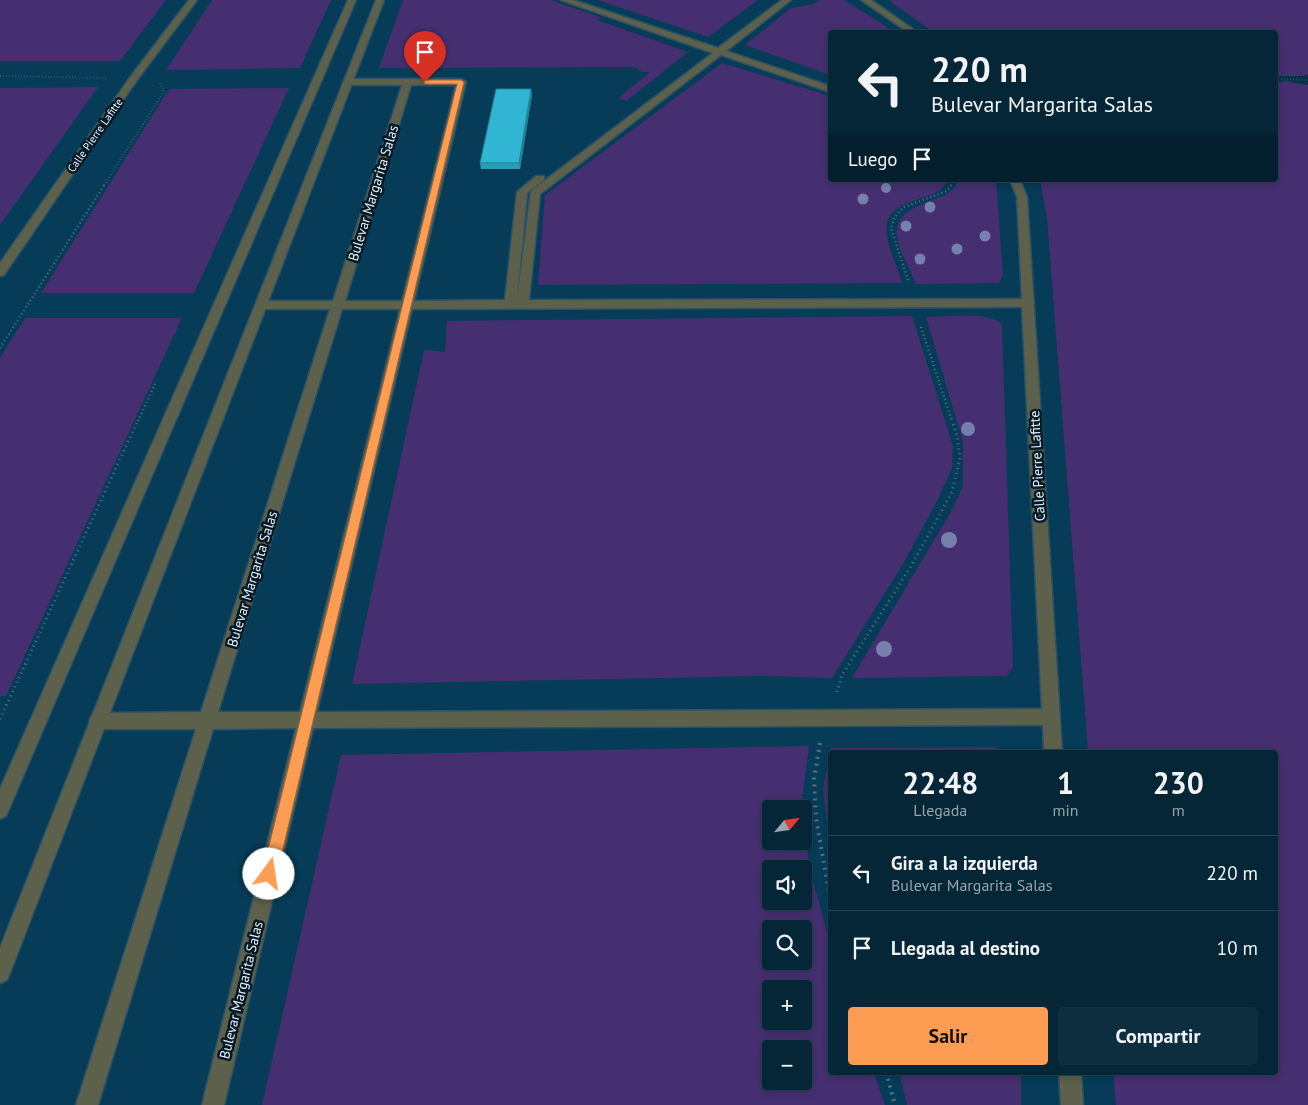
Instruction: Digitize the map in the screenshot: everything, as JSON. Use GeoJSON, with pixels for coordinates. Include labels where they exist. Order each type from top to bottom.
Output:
{"type":"FeatureCollection","features":[{"type":"Feature","properties":{"kind":"street","name":"Calle Pierre Lafitte"},"geometry":{"type":"LineString","coordinates":[[0,272],[134,78],[193,0]]}},
{"type":"Feature","properties":{"kind":"street"},"geometry":{"type":"LineString","coordinates":[[0,810],[352,0]]}},
{"type":"Feature","properties":{"kind":"street"},"geometry":{"type":"LineString","coordinates":[[0,973],[380,0]]}},
{"type":"Feature","properties":{"kind":"street"},"geometry":{"type":"LineString","coordinates":[[566,0],[828,82]]}},
{"type":"Feature","properties":{"kind":"street"},"geometry":{"type":"LineString","coordinates":[[582,0],[828,88]]}},
{"type":"Feature","properties":{"kind":"street"},"geometry":{"type":"LineString","coordinates":[[717,48],[771,0]]}},
{"type":"Feature","properties":{"kind":"street"},"geometry":{"type":"LineString","coordinates":[[517,304],[522,192],[717,48],[787,0]]}},
{"type":"Feature","properties":{"kind":"street"},"geometry":{"type":"LineString","coordinates":[[865,0],[910,30]]}},
{"type":"Feature","properties":{"kind":"street","name":"Bulevar Margarita Salas"},"geometry":{"type":"LineString","coordinates":[[213,1105],[461,82],[348,82]]}},
{"type":"Feature","properties":{"kind":"street","name":"Bulevar Margarita Salas"},"geometry":{"type":"LineString","coordinates":[[87,1105],[407,82]]}},
{"type":"Feature","properties":{"kind":"street","name":"Calle Pierre Lafitte"},"geometry":{"type":"LineString","coordinates":[[1016,182],[1022,197],[1053,750]]}},
{"type":"Feature","properties":{"kind":"street"},"geometry":{"type":"LineString","coordinates":[[261,305],[1028,303]]}},
{"type":"Feature","properties":{"kind":"street"},"geometry":{"type":"LineString","coordinates":[[98,721],[1051,717]]}},
{"type":"Feature","properties":{"kind":"street"},"geometry":{"type":"LineString","coordinates":[[1070,1075],[1072,1105]]}},
{"type":"Feature","properties":{"kind":"path"},"geometry":{"type":"LineString","coordinates":[[0,76],[134,78]]}},
{"type":"Feature","properties":{"kind":"path"},"geometry":{"type":"LineString","coordinates":[[1278,79],[1308,80]]}},
{"type":"Feature","properties":{"kind":"path"},"geometry":{"type":"LineString","coordinates":[[0,348],[160,98],[164,90],[159,82]]}},
{"type":"Feature","properties":{"kind":"path"},"geometry":{"type":"LineString","coordinates":[[828,887],[816,818],[814,779],[820,741],[842,675],[910,568],[952,492],[960,458],[957,435],[891,228],[894,218],[904,207],[946,191],[953,182]]}},
{"type":"Feature","properties":{"kind":"path"},"geometry":{"type":"LineString","coordinates":[[887,1075],[896,1105]]}},
{"type":"Feature","properties":{"kind":"shaded area"},"geometry":{"type":"Polygon","coordinates":[[[0,0],[888,0],[930,30],[828,30],[828,182],[1040,182],[1047,219],[1088,750],[828,750],[828,1075],[1113,1075],[1116,1105],[0,1105],[0,0]]]}},
{"type":"Feature","properties":{"kind":"shaded area"},"geometry":{"type":"Polygon","coordinates":[[[0,0],[166,0],[120,61],[0,61],[0,0]]]}},
{"type":"Feature","properties":{"kind":"shaded area"},"geometry":{"type":"Polygon","coordinates":[[[212,0],[331,0],[300,68],[166,70],[212,0]]]}},
{"type":"Feature","properties":{"kind":"shaded area"},"geometry":{"type":"Polygon","coordinates":[[[403,0],[551,0],[600,17],[597,20],[688,52],[626,101],[618,98],[650,72],[642,72],[634,67],[379,68],[403,0]]]}},
{"type":"Feature","properties":{"kind":"shaded area"},"geometry":{"type":"Polygon","coordinates":[[[598,0],[758,0],[708,37],[598,0]]]}},
{"type":"Feature","properties":{"kind":"shaded area"},"geometry":{"type":"Polygon","coordinates":[[[819,0],[844,0],[892,30],[828,30],[828,74],[745,45],[791,8],[814,4],[819,0]]]}},
{"type":"Feature","properties":{"kind":"shaded area"},"geometry":{"type":"Polygon","coordinates":[[[888,0],[1308,0],[1308,74],[1304,76],[1278,76],[1278,30],[930,30],[888,0]]]}},
{"type":"Feature","properties":{"kind":"shaded area"},"geometry":{"type":"Polygon","coordinates":[[[722,63],[828,95],[828,182],[946,182],[933,194],[901,206],[893,212],[887,222],[888,241],[902,283],[538,285],[545,195],[722,63]]]}},
{"type":"Feature","properties":{"kind":"shaded area"},"geometry":{"type":"Polygon","coordinates":[[[1285,81],[1308,85],[1308,1105],[1116,1105],[1113,1075],[1278,1075],[1278,750],[1088,750],[1047,219],[1040,182],[1278,182],[1278,82],[1285,81]]]}},
{"type":"Feature","properties":{"kind":"shaded area"},"geometry":{"type":"Polygon","coordinates":[[[98,87],[0,225],[0,88],[98,87]]]}},
{"type":"Feature","properties":{"kind":"shaded area"},"geometry":{"type":"Polygon","coordinates":[[[289,88],[194,293],[41,293],[169,89],[289,88]]]}},
{"type":"Feature","properties":{"kind":"shaded area"},"geometry":{"type":"Polygon","coordinates":[[[958,182],[996,182],[1003,276],[999,283],[916,284],[899,244],[898,224],[904,215],[915,207],[941,197],[954,188],[958,182]]]}},
{"type":"Feature","properties":{"kind":"shaded area"},"geometry":{"type":"Polygon","coordinates":[[[912,316],[953,446],[952,468],[937,501],[903,564],[832,678],[764,676],[352,684],[424,350],[445,352],[447,321],[912,316]]]}},
{"type":"Feature","properties":{"kind":"shaded area"},"geometry":{"type":"Polygon","coordinates":[[[976,316],[986,317],[1002,324],[1013,668],[1006,676],[852,678],[952,510],[963,486],[963,442],[926,317],[976,316]]]}},
{"type":"Feature","properties":{"kind":"shaded area"},"geometry":{"type":"Polygon","coordinates":[[[25,318],[182,318],[6,696],[0,696],[0,358],[25,318]]]}},
{"type":"Feature","properties":{"kind":"shaded area"},"geometry":{"type":"Polygon","coordinates":[[[809,746],[802,800],[762,800],[762,850],[807,850],[808,860],[762,860],[762,910],[812,910],[812,878],[828,935],[828,1075],[875,1075],[885,1105],[262,1105],[341,755],[809,746]]]}},
{"type":"Feature","properties":{"kind":"shaded area"},"geometry":{"type":"Polygon","coordinates":[[[994,747],[1001,750],[830,750],[831,748],[994,747]]]}},
{"type":"Feature","properties":{"kind":"shaded area"},"geometry":{"type":"Polygon","coordinates":[[[828,763],[828,834],[823,788],[828,763]]]}},
{"type":"Feature","properties":{"kind":"shaded area"},"geometry":{"type":"Polygon","coordinates":[[[900,1075],[1021,1075],[1021,1105],[907,1105],[900,1075]]]}},
{"type":"Feature","properties":{"kind":"building"},"geometry":{"type":"Polygon","coordinates":[[[496,89],[531,89],[519,163],[480,163],[496,89]]]}},
{"type":"Feature","properties":{"kind":"route"},"geometry":{"type":"LineString","coordinates":[[269,874],[461,82],[425,82]]}}]}
